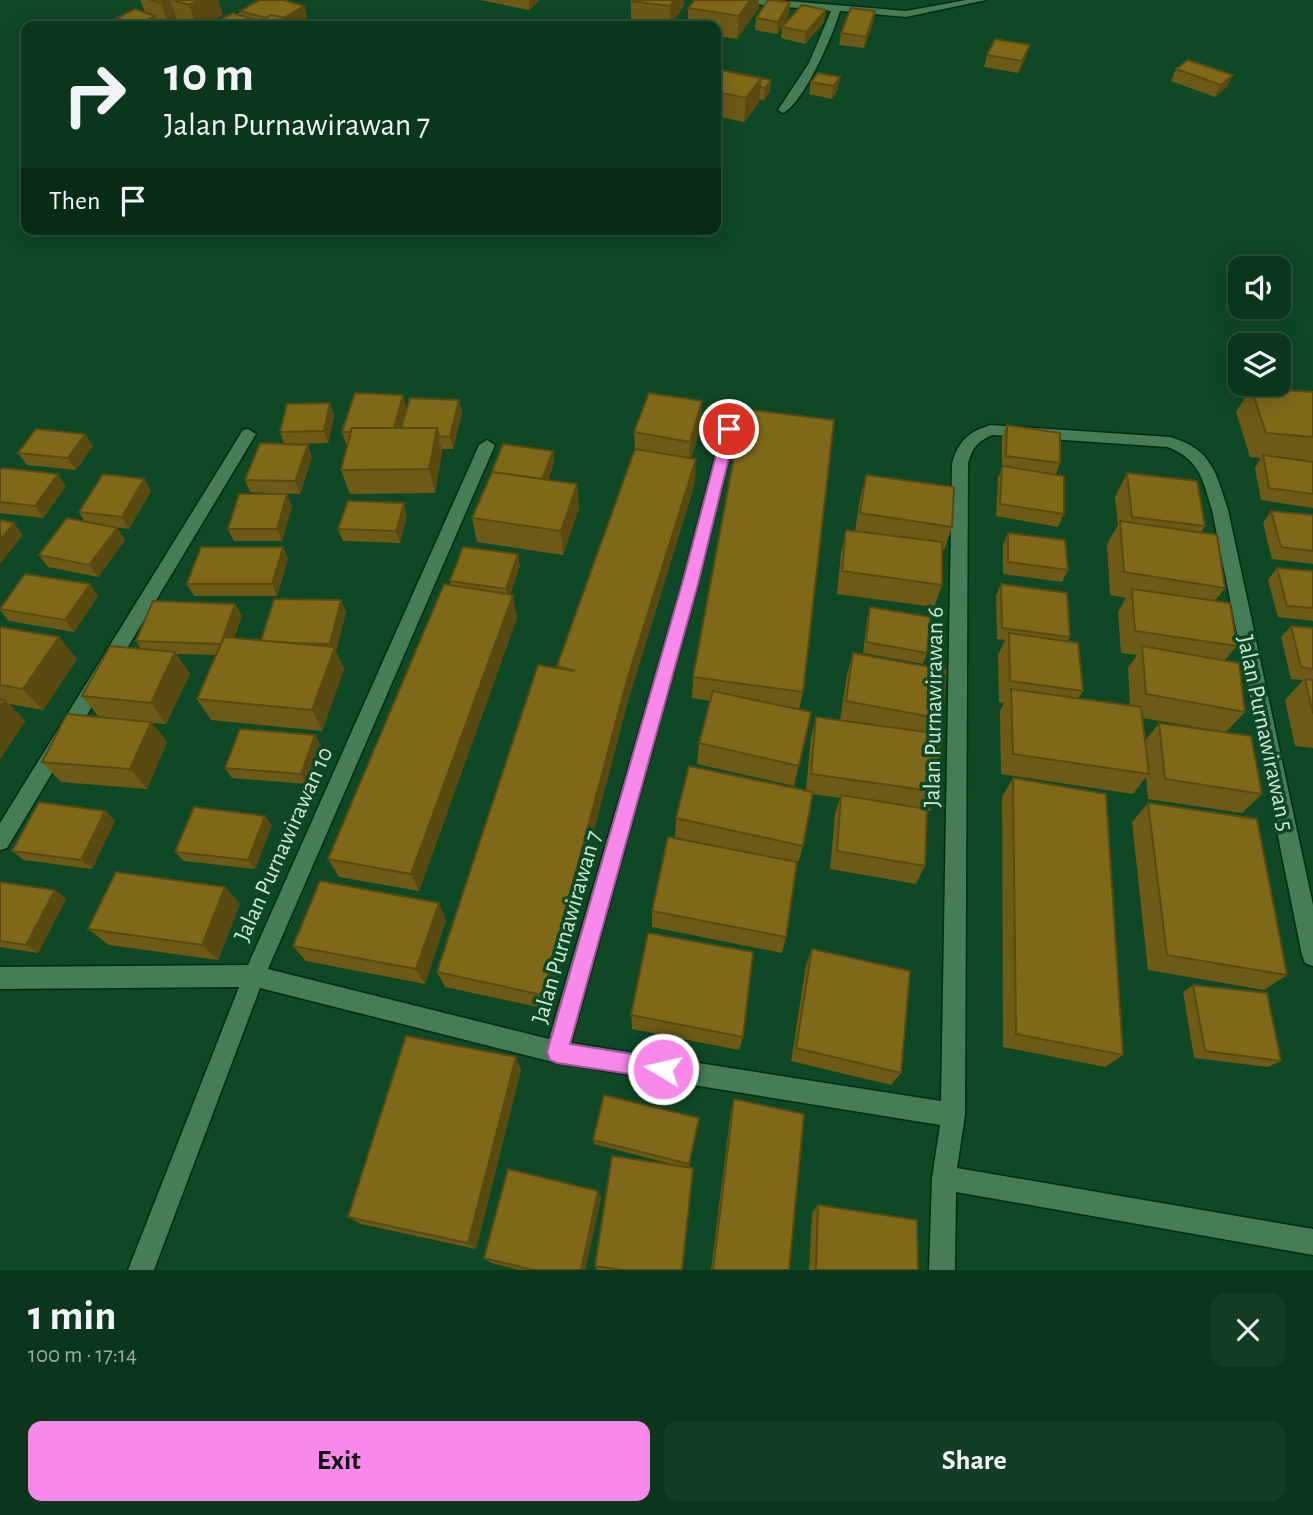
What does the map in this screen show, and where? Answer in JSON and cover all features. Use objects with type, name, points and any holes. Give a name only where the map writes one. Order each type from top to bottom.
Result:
[{"type":"street","points":[[227,21],[274,0]]},
{"type":"street","points":[[742,0],[906,14],[981,0]]},
{"type":"street","points":[[783,110],[799,90],[828,36],[836,10]]},
{"type":"street","name":"Jalan Purnawirawan 7","points":[[729,429],[690,584],[557,1052],[953,1115]]},
{"type":"street","name":"Jalan Purnawirawan 6","points":[[942,1270],[944,1178],[953,1115],[960,464],[964,447],[973,437],[991,430],[1170,442],[1189,449],[1202,458],[1220,510]]},
{"type":"street","points":[[0,841],[248,434]]},
{"type":"street","name":"Jalan Purnawirawan 10","points":[[141,1270],[254,976],[486,446]]},
{"type":"street","name":"Jalan Purnawirawan 5","points":[[1220,510],[1313,955]]},
{"type":"street","points":[[0,978],[254,976],[557,1052]]},
{"type":"street","points":[[944,1178],[1313,1242]]},
{"type":"building","points":[[173,0],[200,0],[189,5]]},
{"type":"building","points":[[260,0],[283,0],[304,6],[284,18],[271,15],[266,18],[240,11]]},
{"type":"building","points":[[631,0],[674,0],[670,6]]},
{"type":"building","points":[[695,0],[750,0],[739,16],[688,8]]},
{"type":"building","points":[[768,0],[790,2],[778,22],[756,18]]},
{"type":"building","points":[[802,5],[826,10],[806,32],[782,27]]},
{"type":"building","points":[[851,8],[875,11],[866,37],[841,33]]},
{"type":"building","points":[[135,9],[155,16],[145,21],[117,18]]},
{"type":"building","points":[[233,13],[258,21],[218,21]]},
{"type":"building","points":[[271,15],[299,21],[262,21]]},
{"type":"building","points":[[995,39],[1030,45],[1022,61],[987,55]]},
{"type":"building","points":[[1188,60],[1233,75],[1221,85],[1176,69]]},
{"type":"building","points":[[721,70],[761,78],[746,98],[721,93]]},
{"type":"building","points":[[818,73],[840,77],[833,86],[811,82]]},
{"type":"building","points":[[761,78],[771,80],[765,88],[760,87]]},
{"type":"building","points":[[1291,391],[1313,392],[1313,437],[1266,433],[1254,396],[1291,396]]},
{"type":"building","points":[[355,393],[403,395],[394,428],[352,428],[351,432],[342,432]]},
{"type":"building","points":[[649,393],[702,401],[690,442],[634,432]]},
{"type":"building","points":[[410,398],[459,400],[450,437],[439,436],[437,428],[401,428]]},
{"type":"building","points":[[330,403],[324,431],[280,432],[287,404]]},
{"type":"building","points":[[743,409],[834,420],[803,692],[693,677]]},
{"type":"building","points":[[1007,425],[1060,433],[1060,463],[1006,456]]},
{"type":"building","points":[[352,428],[437,428],[429,469],[341,470]]},
{"type":"building","points":[[36,429],[85,434],[68,458],[18,453]]},
{"type":"building","points":[[260,443],[308,445],[295,481],[245,480]]},
{"type":"building","points":[[503,444],[553,451],[542,479],[491,474]]},
{"type":"building","points":[[635,449],[696,459],[627,680],[543,995],[437,972],[538,665],[575,671],[557,666]]},
{"type":"building","points":[[1263,455],[1313,462],[1313,494],[1269,488]]},
{"type":"building","points":[[1002,466],[1064,476],[1064,514],[1000,504]]},
{"type":"building","points":[[2,468],[58,474],[35,506],[0,502]]},
{"type":"building","points":[[492,472],[577,484],[561,531],[472,518]]},
{"type":"building","points":[[1127,473],[1197,481],[1205,526],[1132,517]]},
{"type":"building","points":[[103,474],[144,479],[122,517],[79,512]]},
{"type":"building","points":[[866,475],[954,487],[952,527],[860,513]]},
{"type":"building","points":[[239,494],[287,494],[277,529],[228,529]]},
{"type":"building","points":[[348,501],[404,503],[396,531],[338,529]]},
{"type":"building","points":[[1271,511],[1313,515],[1313,551],[1281,547]]},
{"type":"building","points":[[67,518],[117,528],[89,565],[39,555]]},
{"type":"building","points":[[0,520],[14,523],[0,540]]},
{"type":"building","points":[[1120,521],[1217,535],[1225,588],[1124,572]]},
{"type":"building","points":[[846,530],[942,542],[942,585],[842,571]]},
{"type":"building","points":[[1008,533],[1065,540],[1068,570],[1008,562]]},
{"type":"building","points":[[201,547],[283,547],[272,584],[187,584]]},
{"type":"building","points":[[463,547],[518,554],[506,589],[450,581]]},
{"type":"building","points":[[1277,568],[1313,571],[1313,608],[1287,606]]},
{"type":"building","points":[[25,574],[90,584],[65,620],[0,609]]},
{"type":"building","points":[[444,584],[513,595],[411,874],[328,859]]},
{"type":"building","points":[[1001,584],[1067,593],[1070,637],[1002,628]]},
{"type":"building","points":[[1132,589],[1230,603],[1237,646],[1135,631]]},
{"type":"building","points":[[274,599],[341,600],[330,644],[261,641]]},
{"type":"building","points":[[153,601],[235,604],[221,644],[136,641]]},
{"type":"building","points":[[870,607],[930,617],[927,653],[866,642]]},
{"type":"building","points":[[1291,626],[1313,628],[1313,669],[1301,667]]},
{"type":"building","points":[[0,627],[59,637],[23,689],[0,685]]},
{"type":"building","points":[[1009,633],[1078,643],[1083,691],[1010,681]]},
{"type":"building","points":[[224,637],[335,647],[312,710],[197,699]]},
{"type":"building","points":[[110,646],[175,652],[151,703],[82,696]]},
{"type":"building","points":[[1142,646],[1239,663],[1245,712],[1146,694]]},
{"type":"building","points":[[853,653],[946,670],[942,719],[846,701]]},
{"type":"building","points":[[1305,679],[1313,680],[1313,714]]},
{"type":"building","points":[[1011,689],[1141,707],[1149,774],[1013,754]]},
{"type":"building","points":[[713,691],[811,712],[799,766],[699,743]]},
{"type":"building","points":[[67,714],[151,722],[130,769],[42,762]]},
{"type":"building","points":[[816,717],[940,734],[939,792],[811,774]]},
{"type":"building","points":[[1159,723],[1251,736],[1262,794],[1165,779]]},
{"type":"building","points":[[240,729],[315,735],[301,774],[225,768]]},
{"type":"building","points":[[689,766],[813,792],[803,846],[676,818]]},
{"type":"building","points":[[1013,778],[1106,794],[1123,1055],[1016,1034]]},
{"type":"building","points":[[841,795],[927,809],[925,866],[837,851]]},
{"type":"building","points":[[39,802],[105,811],[81,860],[12,851]]},
{"type":"building","points":[[1148,803],[1257,819],[1287,975],[1167,955]]},
{"type":"building","points":[[194,807],[265,816],[248,860],[175,852]]},
{"type":"building","points":[[668,837],[797,862],[786,937],[652,911]]},
{"type":"building","points":[[116,872],[225,887],[202,945],[88,929]]},
{"type":"building","points":[[320,881],[439,903],[416,969],[293,946]]},
{"type":"building","points":[[0,882],[55,890],[26,945],[0,941]]},
{"type":"building","points":[[648,933],[753,952],[743,1037],[631,1015]]},
{"type":"building","points":[[812,949],[910,971],[901,1073],[796,1048]]},
{"type":"building","points":[[1193,985],[1267,993],[1281,1061],[1205,1051]]},
{"type":"building","points":[[406,1036],[516,1057],[468,1243],[348,1217]]},
{"type":"building","points":[[604,1095],[699,1118],[689,1164],[593,1140]]},
{"type":"building","points":[[734,1099],[804,1114],[789,1270],[713,1270]]},
{"type":"building","points":[[612,1156],[693,1168],[682,1270],[622,1270],[595,1266]]},
{"type":"building","points":[[508,1169],[598,1191],[581,1270],[533,1270],[484,1258]]},
{"type":"building","points":[[818,1205],[917,1220],[918,1270],[816,1270]]},
{"type":"route","points":[[663,1069],[557,1052],[690,584],[729,429]]}]
